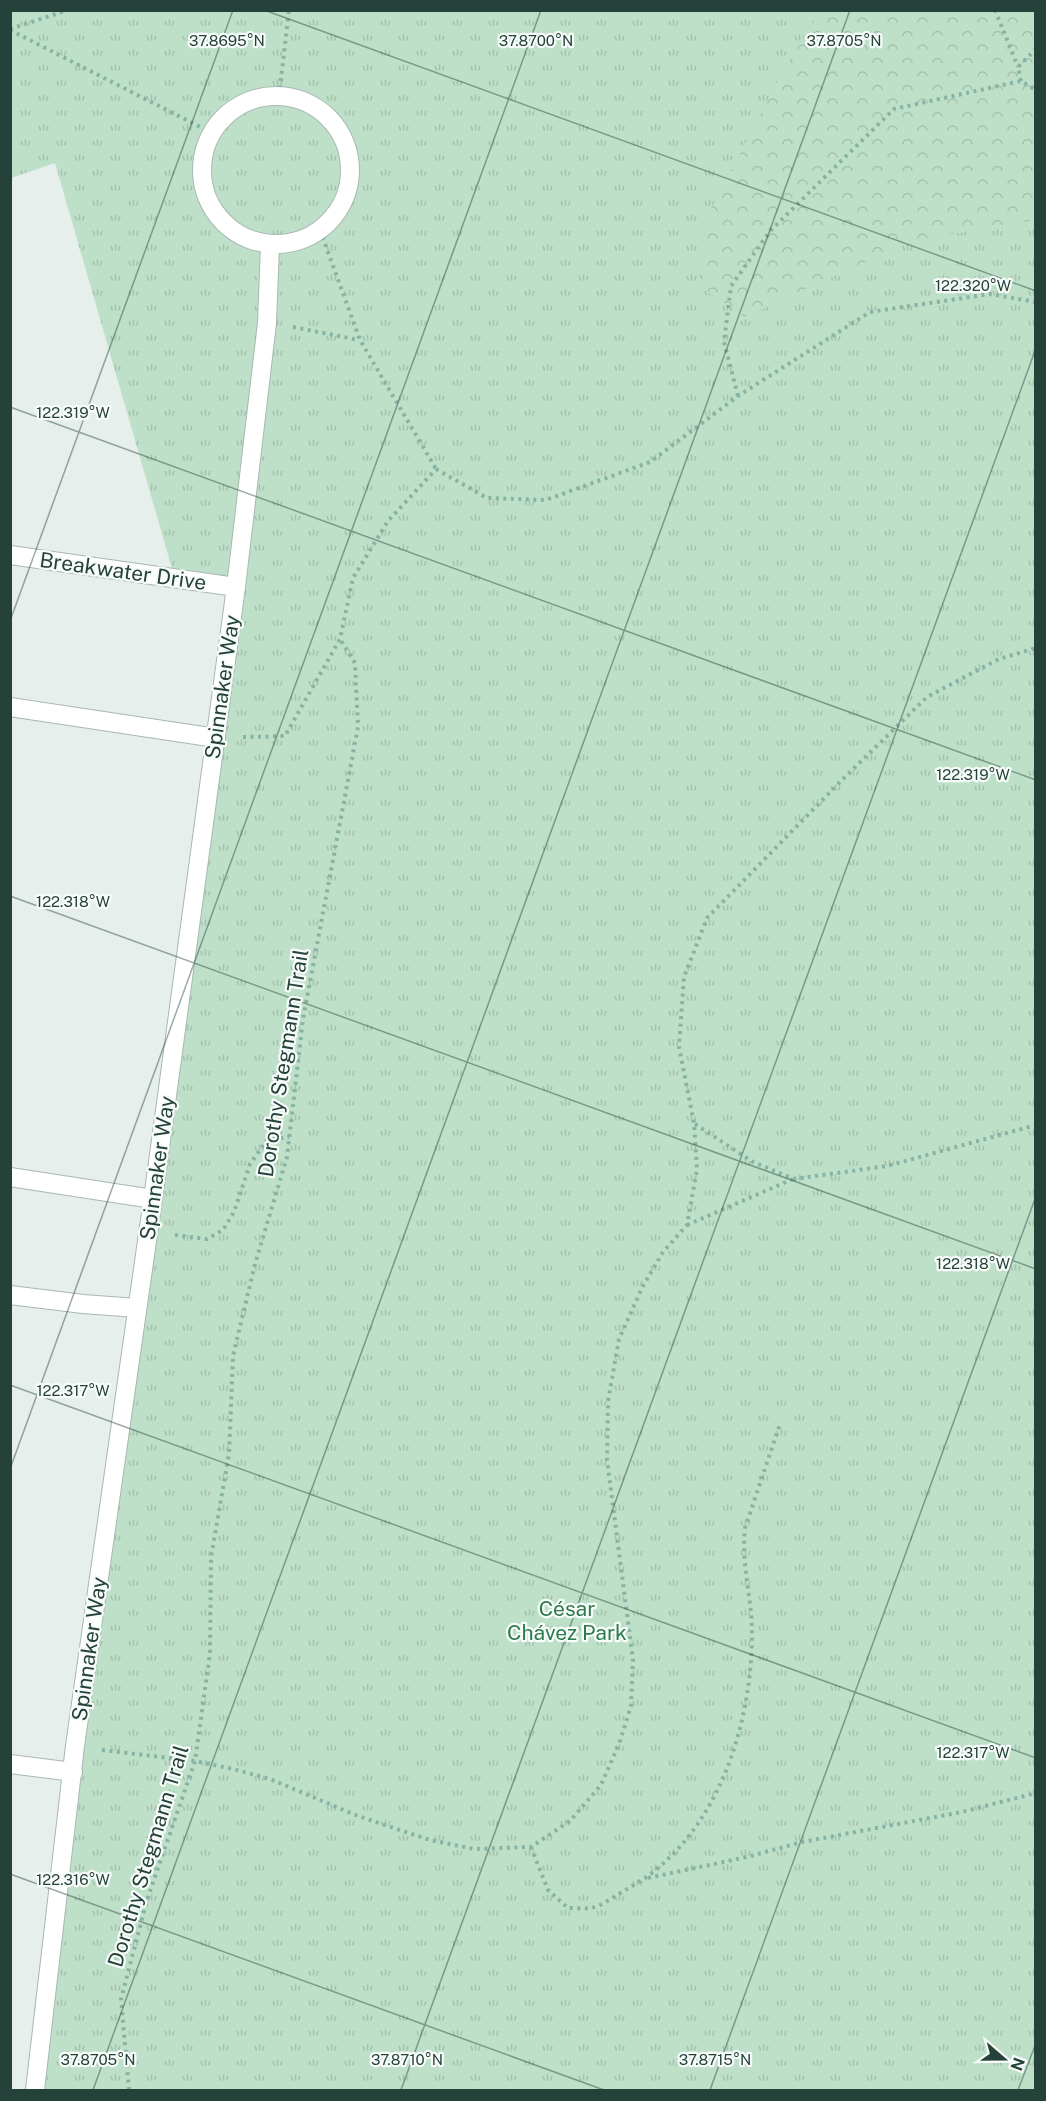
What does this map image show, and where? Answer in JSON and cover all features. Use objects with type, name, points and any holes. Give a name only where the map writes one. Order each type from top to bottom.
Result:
[{"type":"street","points":[[279,96],[301,100],[322,111],[337,128],[347,148],[350,171],[346,194],[336,214],[320,230],[304,239],[287,244],[270,245],[246,239],[225,225],[210,205],[202,181],[203,156],[212,133],[224,117],[240,105],[259,98],[279,96]]},
{"type":"street","name":"Spinnaker Way","points":[[35,2091],[75,1746],[153,1199],[236,587],[267,323],[270,245]]},
{"type":"street","name":"Breakwater Drive","points":[[10,555],[236,587]]},
{"type":"street","points":[[10,707],[216,738]]},
{"type":"street","points":[[10,1177],[153,1199]]},
{"type":"street","points":[[10,1294],[83,1304],[137,1308]]},
{"type":"street","points":[[10,1764],[73,1772]]},
{"type":"path","points":[[10,30],[68,10]]},
{"type":"path","points":[[279,96],[289,10]]},
{"type":"path","points":[[995,10],[1021,81],[1035,90]]},
{"type":"path","points":[[10,30],[212,133]]},
{"type":"path","points":[[1017,67],[1035,49]]},
{"type":"path","points":[[738,396],[724,342],[731,286],[770,231],[894,109],[1021,81]]},
{"type":"path","points":[[320,230],[360,340],[436,469],[487,498],[546,500],[650,462],[738,396],[870,312],[990,294],[1035,302]]},
{"type":"path","points":[[267,323],[360,340]]},
{"type":"path","points":[[216,738],[285,736],[340,639],[353,578],[388,520],[436,469]]},
{"type":"path","name":"Dorothy Stegmann Trail","points":[[129,2091],[121,1999],[147,1900],[195,1761],[210,1653],[211,1557],[229,1454],[234,1356],[255,1264],[287,1157],[303,1018],[358,727],[355,663],[340,639]]},
{"type":"path","points":[[687,1225],[697,1169],[694,1123],[679,1047],[684,977],[707,918],[927,697],[999,659],[1035,648]]},
{"type":"path","points":[[694,1123],[753,1162],[794,1179]]},
{"type":"path","points":[[75,1746],[195,1761],[233,1769],[270,1779],[358,1816],[429,1840],[474,1849],[531,1847],[570,1821],[601,1785],[619,1744],[631,1706],[633,1660],[607,1460],[608,1401],[619,1339],[663,1252],[687,1225],[794,1179],[887,1166],[1035,1125]]},
{"type":"path","points":[[147,1232],[207,1239],[223,1230],[234,1212],[250,1164],[267,1140],[290,1137]]},
{"type":"path","points":[[531,1847],[548,1890],[568,1908],[592,1908],[647,1878],[673,1854],[696,1826],[726,1774],[738,1736],[749,1671],[752,1628],[743,1545],[746,1528],[780,1424]]},
{"type":"path","points":[[647,1878],[747,1857],[802,1842],[962,1812],[1035,1793]]},
{"type":"green space","name":"César Chávez Park","points":[[10,11],[1035,11],[1035,2090],[35,2090],[236,588],[175,579],[55,163],[11,178]]},
{"type":"green space","points":[[821,11],[1035,11],[1035,220],[911,241],[745,317],[698,285],[707,216],[792,55]]}]
